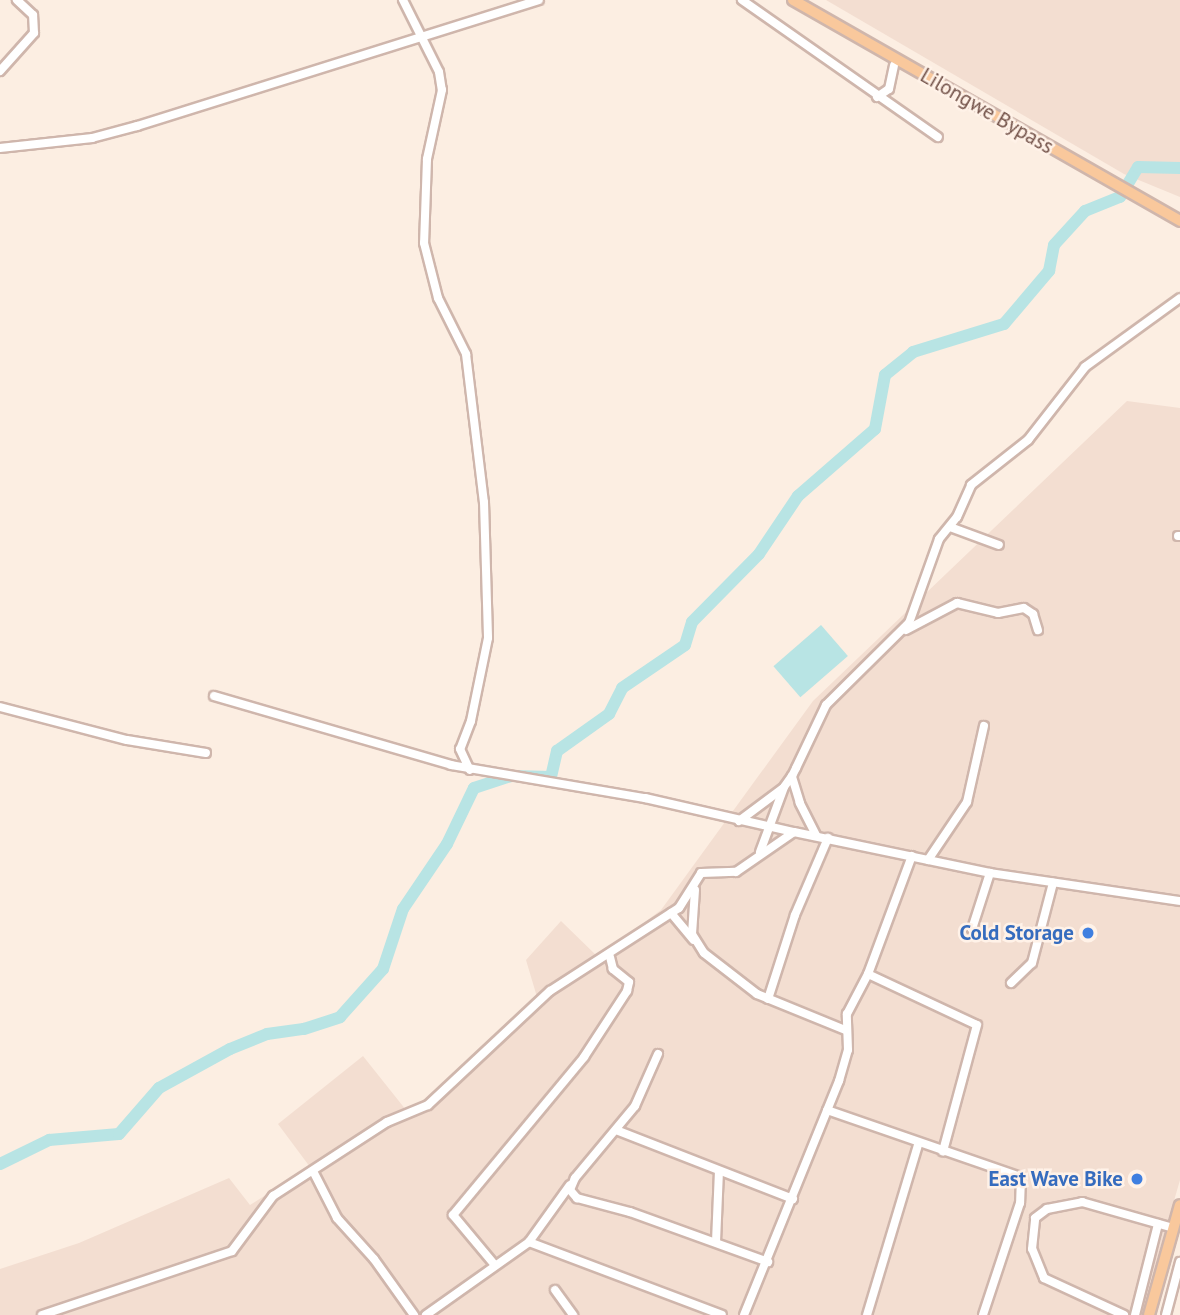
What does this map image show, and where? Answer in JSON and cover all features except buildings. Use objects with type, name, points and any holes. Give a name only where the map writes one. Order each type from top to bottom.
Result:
[{"type":"main road","name":"Lilongwe Bypass","points":[[793,0],[1180,222]]},
{"type":"main road","points":[[1149,1315],[1180,1205]]},
{"type":"street","points":[[0,71],[34,33],[33,15],[17,0]]},
{"type":"street","points":[[403,0],[439,72],[442,90],[427,159],[424,243],[444,313],[466,354],[484,502],[488,638],[471,721],[460,749],[470,769]]},
{"type":"street","points":[[0,148],[92,138],[539,0]]},
{"type":"street","points":[[742,0],[859,78],[876,96],[938,137]]},
{"type":"street","points":[[876,96],[885,96],[894,66]]},
{"type":"street","points":[[903,632],[939,539],[950,527],[971,485],[1028,440],[1085,367],[1180,298]]},
{"type":"street","points":[[950,527],[999,545]]},
{"type":"street","points":[[760,852],[784,787],[792,776],[826,705],[903,632],[957,603],[998,613],[1024,608],[1033,614],[1038,630]]},
{"type":"street","points":[[214,695],[470,769],[645,798],[739,821],[990,873],[1180,901]]},
{"type":"street","points":[[0,707],[152,745],[206,753]]},
{"type":"street","points":[[928,860],[967,803],[984,726]]},
{"type":"street","points":[[792,776],[816,835]]},
{"type":"street","points":[[739,821],[784,787]]},
{"type":"street","points":[[42,1315],[232,1251],[269,1200],[387,1122],[428,1105],[550,992],[610,957],[671,913],[706,870],[736,872],[760,852],[794,832]]},
{"type":"street","points":[[768,999],[795,915],[828,838]]},
{"type":"street","points":[[744,1315],[768,1262],[827,1110],[846,1057],[847,1014],[869,974],[912,856]]},
{"type":"street","points":[[972,929],[990,873]]},
{"type":"street","points":[[1011,983],[1032,963],[1053,883]]},
{"type":"street","points":[[696,884],[692,926],[696,942]]},
{"type":"street","points":[[671,913],[735,980],[768,999],[845,1030]]},
{"type":"street","points":[[494,1264],[453,1215],[584,1057],[627,991],[629,982],[613,969],[610,957]]},
{"type":"street","points":[[869,974],[977,1025],[943,1152]]},
{"type":"street","points":[[426,1315],[528,1242],[570,1185],[635,1106],[658,1054]]},
{"type":"street","points":[[827,1110],[918,1144],[1013,1171],[1023,1182],[983,1315]]},
{"type":"street","points":[[616,1130],[793,1199]]},
{"type":"street","points":[[867,1315],[918,1144]]},
{"type":"street","points":[[313,1171],[337,1218],[414,1315]]},
{"type":"street","points":[[716,1242],[719,1171]]},
{"type":"street","points":[[570,1185],[577,1198],[716,1242],[768,1262]]},
{"type":"street","points":[[1124,1315],[1044,1278],[1032,1249],[1035,1218],[1047,1209],[1082,1202],[1173,1228]]},
{"type":"street","points":[[1135,1315],[1158,1224]]},
{"type":"street","points":[[528,1242],[722,1315]]},
{"type":"street","points":[[1166,1315],[1180,1262]]},
{"type":"street","points":[[555,1290],[573,1315]]},
{"type":"shaded area","points":[[826,0],[1180,0],[1180,197],[1124,174]]},
{"type":"shaded area","points":[[1127,401],[1180,408],[1180,1180],[1141,1315],[0,1315],[0,1269],[79,1243],[229,1178],[250,1205],[310,1167],[278,1124],[363,1056],[406,1110],[430,1097],[537,997],[526,960],[561,921],[598,957],[661,910],[813,701]]},
{"type":"water","points":[[821,625],[848,656],[800,697],[773,666]]},
{"type":"waterway","points":[[0,1164],[49,1140],[119,1134],[159,1088],[230,1049],[267,1034],[304,1029],[340,1017],[383,969],[403,909],[447,844],[474,788],[511,776],[551,777],[557,751],[609,714],[622,688],[685,645],[692,622],[759,554],[798,496],[875,429],[885,375],[913,352],[1004,324],[1049,271],[1054,245],[1085,211],[1120,197],[1138,167],[1180,168]]},
{"type":"place","name":"Cold Storage","points":[[1088,933]]},
{"type":"place","name":"East Wave Bike","points":[[1137,1179]]}]
